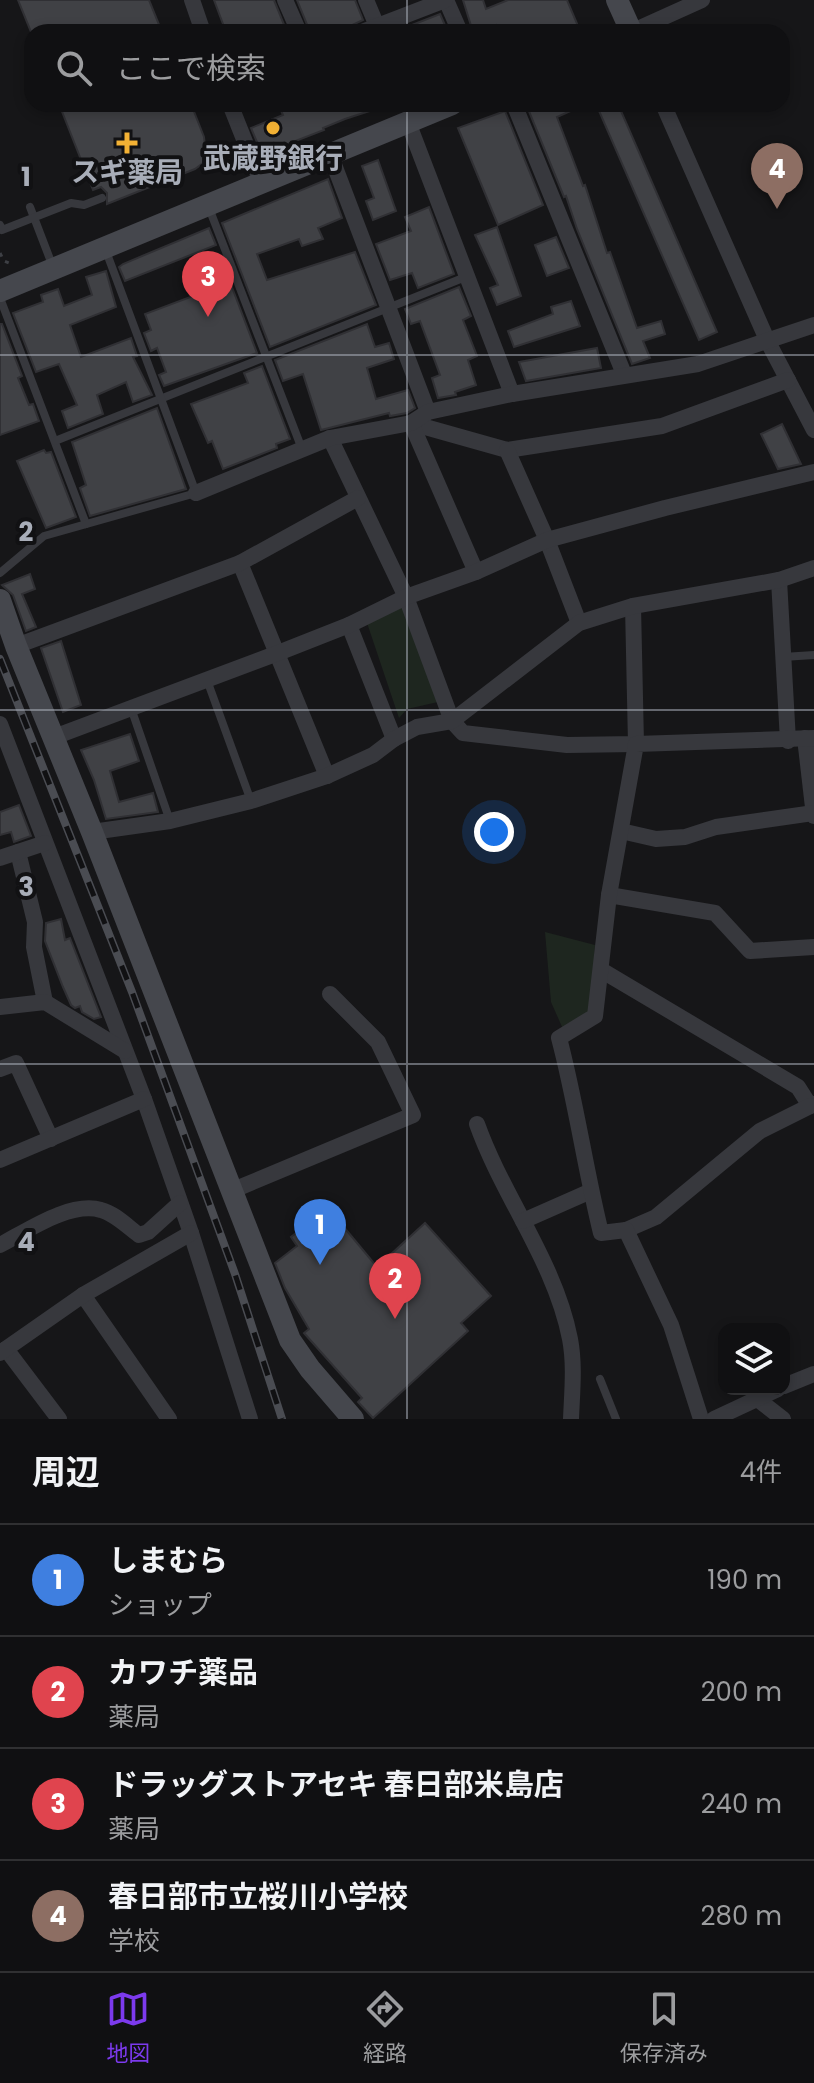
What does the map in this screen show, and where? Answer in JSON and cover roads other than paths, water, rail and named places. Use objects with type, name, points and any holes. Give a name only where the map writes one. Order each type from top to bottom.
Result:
[{"type":"street","points":[[192,0],[200,24]]},
{"type":"street","points":[[285,0],[296,24]]},
{"type":"street","points":[[366,0],[369,24]]},
{"type":"street","points":[[383,24],[446,0],[456,24]]},
{"type":"street","points":[[617,0],[627,24]]},
{"type":"street","points":[[648,24],[702,0]]},
{"type":"street","points":[[233,112],[261,182]]},
{"type":"street","points":[[0,291],[432,112]]},
{"type":"street","points":[[517,112],[624,374]]},
{"type":"street","points":[[667,112],[768,342],[814,430]]},
{"type":"street","points":[[408,122],[512,394]]},
{"type":"street","points":[[330,154],[428,412]]},
{"type":"street","points":[[196,493],[330,438],[411,423],[428,412],[512,394],[698,364],[814,325]]},
{"type":"street","points":[[411,423],[507,450],[662,426],[788,380]]},
{"type":"street","points":[[411,423],[476,572]]},
{"type":"street","points":[[330,438],[406,597],[452,721],[463,733],[567,745],[810,738],[814,814],[716,827],[685,837],[656,839],[621,831]]},
{"type":"street","points":[[507,450],[579,623]]},
{"type":"street","points":[[54,737],[349,625],[406,597],[476,572],[547,540],[814,472]]},
{"type":"street","points":[[16,646],[240,563],[358,498]]},
{"type":"street","points":[[240,563],[327,776]]},
{"type":"street","points":[[92,832],[170,821],[251,801],[327,776],[373,755],[417,727],[452,721],[579,623],[633,606],[779,580],[814,568]]},
{"type":"street","points":[[779,580],[788,741]]},
{"type":"street","points":[[0,600],[290,1340],[310,1369],[353,1419]]},
{"type":"street","points":[[601,970],[798,1087],[812,1105],[760,1131],[656,1217],[626,1230],[601,1233],[576,1103],[559,1038],[595,1016],[609,895],[636,744],[633,606]]},
{"type":"street","points":[[349,625],[394,739]]},
{"type":"street","points":[[0,724],[144,1099],[191,1233],[250,1419]]},
{"type":"street","points":[[0,858],[45,843]]},
{"type":"street","points":[[18,852],[35,922],[34,947],[45,1002]]},
{"type":"street","points":[[609,895],[715,913],[750,951],[814,947]]},
{"type":"street","points":[[231,1191],[413,1115],[378,1042],[330,994]]},
{"type":"street","points":[[0,1007],[45,1002],[125,1051]]},
{"type":"street","points":[[0,1069],[16,1063],[51,1139]]},
{"type":"street","points":[[0,1160],[144,1099]]},
{"type":"street","points":[[477,1124],[490,1159],[558,1298],[570,1340],[571,1419]]},
{"type":"street","points":[[523,1221],[591,1191]]},
{"type":"street","points":[[0,1245],[55,1215],[90,1207],[105,1210],[139,1235],[148,1232],[180,1203]]},
{"type":"street","points":[[626,1230],[671,1325],[701,1419]]},
{"type":"street","points":[[59,1419],[3,1351],[83,1295],[191,1233]]},
{"type":"street","points":[[83,1295],[169,1419]]},
{"type":"street","points":[[790,1384],[814,1374]]},
{"type":"street","points":[[714,1419],[763,1395]]},
{"type":"street","points":[[756,1398],[783,1419]]},
{"type":"lane","points":[[67,192],[71,203]]},
{"type":"lane","points":[[0,225],[2,230],[71,203],[84,205],[102,198]]},
{"type":"lane","points":[[207,204],[302,449]]},
{"type":"lane","points":[[30,207],[53,268]]},
{"type":"lane","points":[[0,573],[44,536],[196,493],[104,246]]},
{"type":"lane","points":[[55,441],[468,276]]},
{"type":"lane","points":[[0,298],[86,524]]},
{"type":"lane","points":[[783,657],[814,655]]},
{"type":"lane","points":[[207,680],[251,801]]},
{"type":"lane","points":[[131,708],[170,821]]},
{"type":"lane","points":[[600,1379],[616,1419]]},
{"type":"railway","points":[[0,659],[132,992],[235,1274],[282,1419]]},
{"type":"place","name":"武蔵野銀行","points":[[273,128]]},
{"type":"place","name":"スギ薬局","points":[[127,143]]},
{"type":"place","name":"春日部市立桜川小学校","points":[[777,209]]},
{"type":"place","name":"ドラッグストアセキ 春日部米島店","points":[[208,317]]},
{"type":"place","name":"しまむら","points":[[320,1265]]},
{"type":"place","name":"カワチ薬品","points":[[395,1319]]}]
